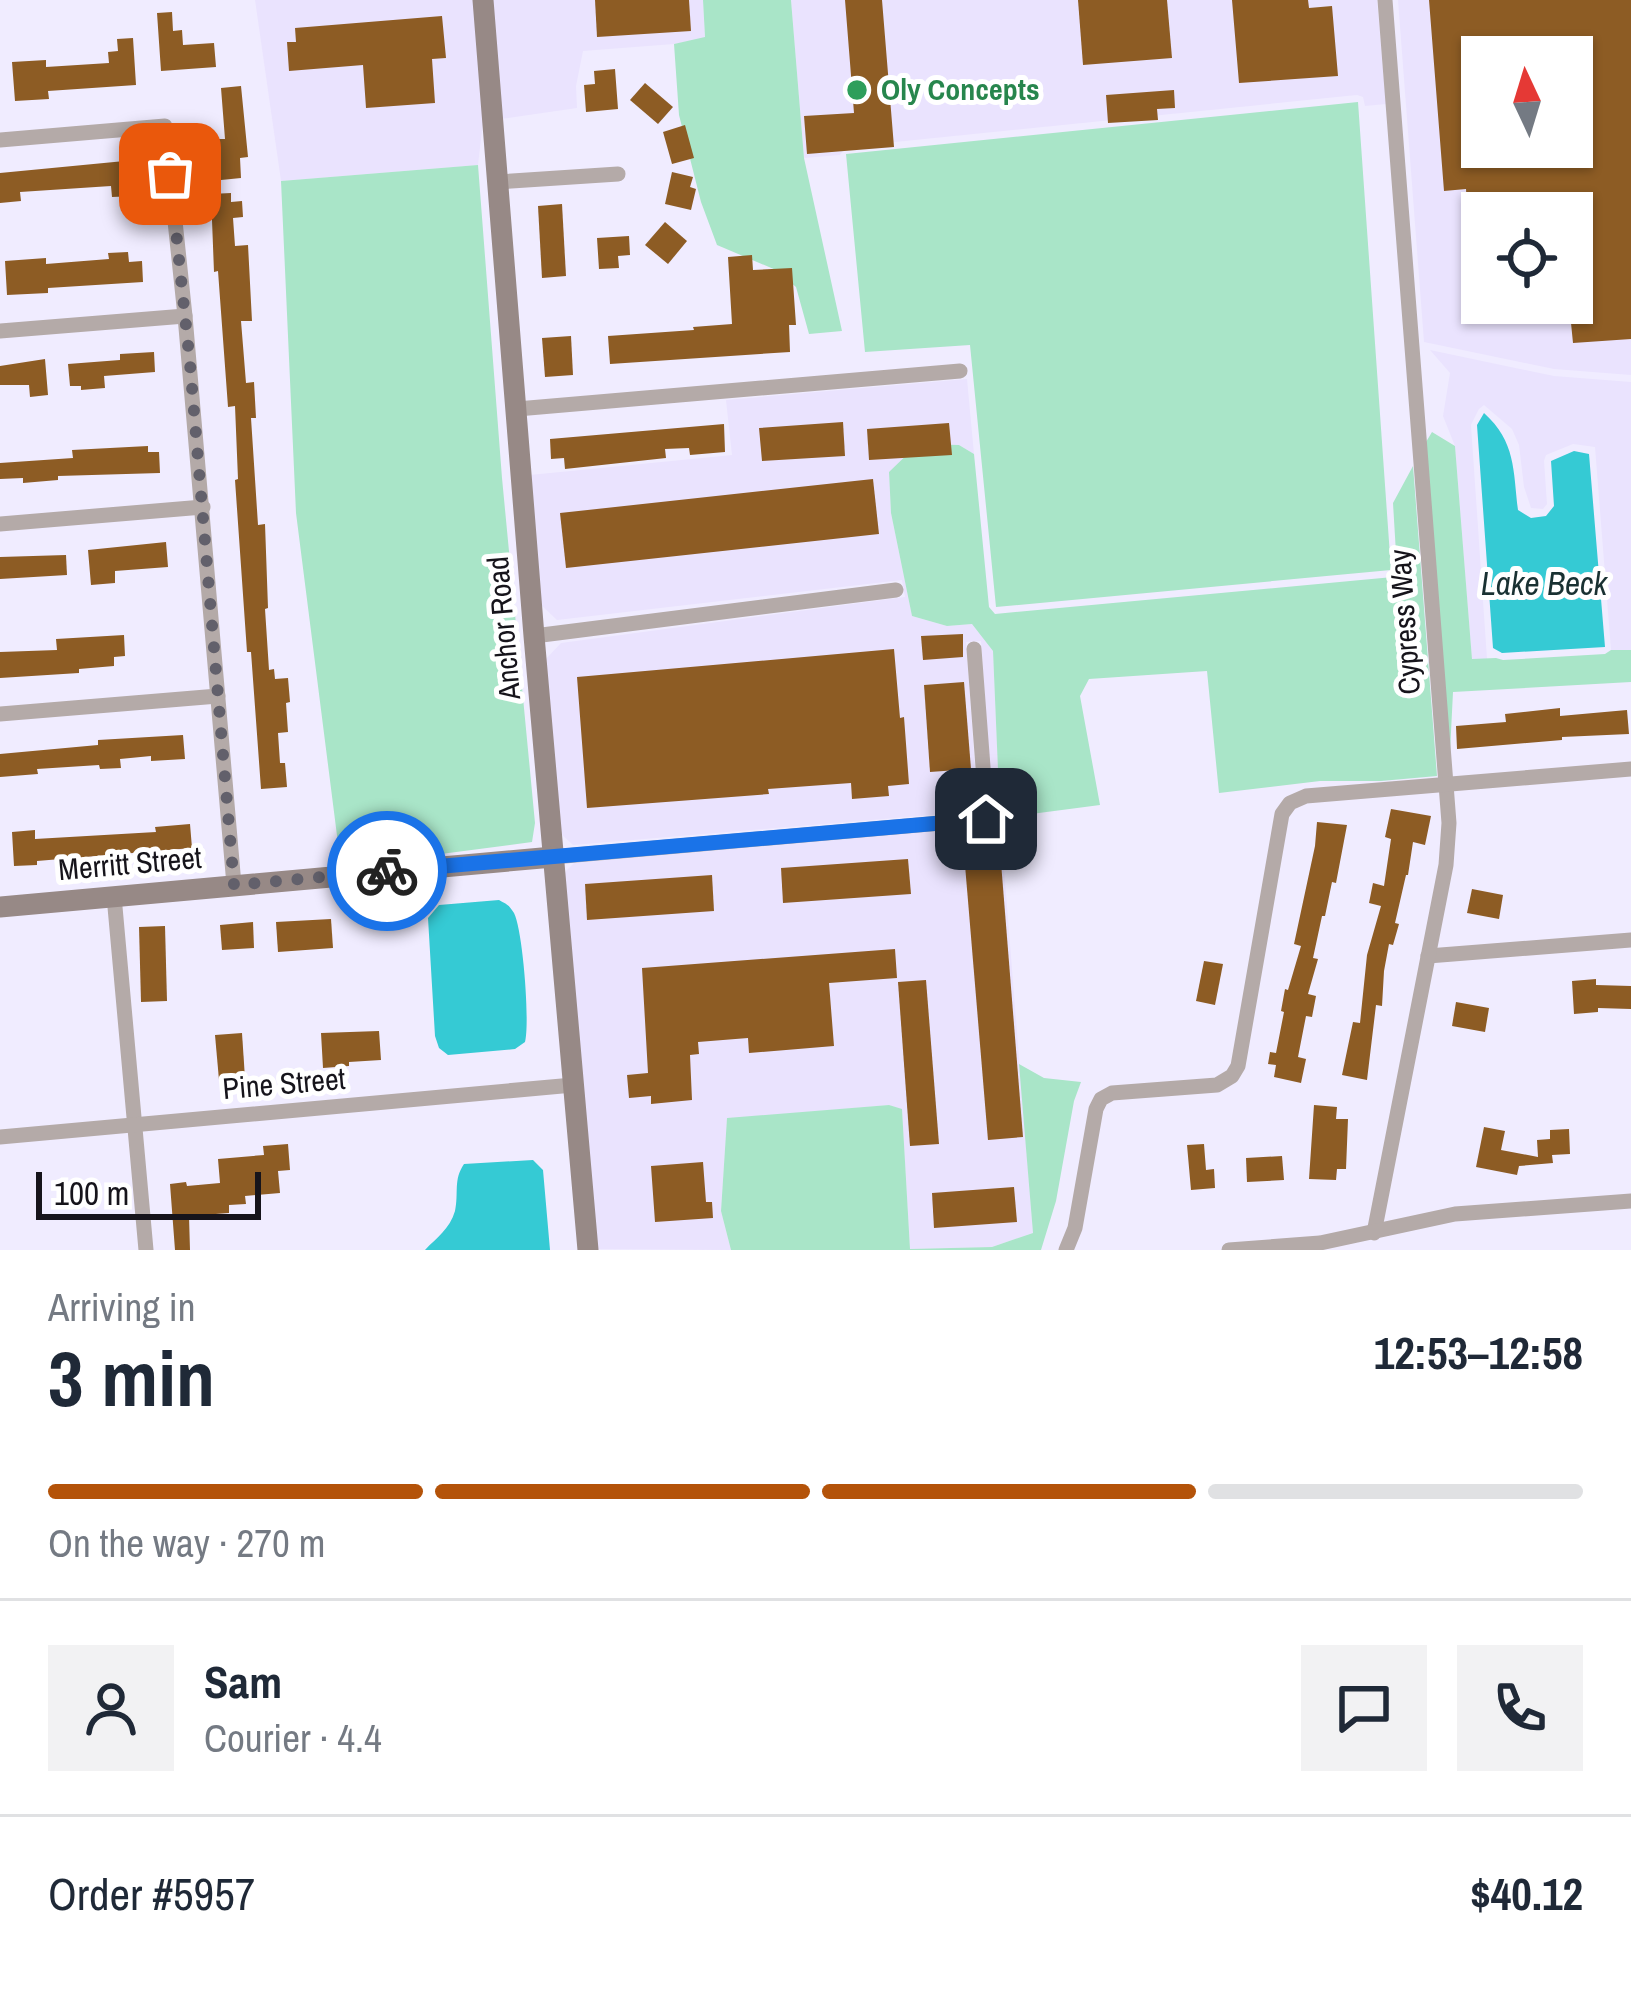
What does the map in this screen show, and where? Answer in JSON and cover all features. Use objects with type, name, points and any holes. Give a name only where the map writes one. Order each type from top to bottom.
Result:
[{"type":"street","name":"Anchor Road","points":[[483,0],[588,1250]]},
{"type":"street","name":"Cypress Way","points":[[1373,1233],[1446,865],[1449,823],[1385,0]]},
{"type":"street","points":[[0,140],[165,126],[234,885]]},
{"type":"street","points":[[499,182],[618,174]]},
{"type":"street","points":[[0,331],[185,316]]},
{"type":"street","points":[[517,410],[960,371]]},
{"type":"street","points":[[0,524],[202,507]]},
{"type":"street","points":[[534,636],[896,590]]},
{"type":"street","points":[[553,856],[986,819],[974,650]]},
{"type":"street","points":[[0,714],[218,696]]},
{"type":"street","points":[[1066,1250],[1075,1228],[1101,1099],[1112,1093],[1217,1084],[1232,1076],[1238,1066],[1282,814],[1290,803],[1306,796],[1631,770]]},
{"type":"street","name":"Merritt Street","points":[[0,907],[553,856]]},
{"type":"street","points":[[114,896],[146,1250]]},
{"type":"street","points":[[1428,956],[1631,940]]},
{"type":"street","name":"Pine Street","points":[[0,1137],[573,1085]]},
{"type":"street","points":[[1229,1250],[1320,1244],[1455,1214],[1631,1201]]},
{"type":"shaded area","points":[[255,0],[475,0],[483,122],[478,165],[281,181]]},
{"type":"shaded area","points":[[491,0],[703,0],[705,38],[583,51],[577,108],[501,119]]},
{"type":"shaded area","points":[[791,0],[1377,0],[1386,104],[1365,106],[1363,97],[1357,95],[846,147],[840,155],[804,158]]},
{"type":"shaded area","points":[[1398,0],[1631,0],[1631,375],[1554,369],[1424,342]]},
{"type":"shaded area","points":[[1430,350],[1554,376],[1631,382],[1631,650],[1611,650],[1595,447],[1573,444],[1546,455],[1547,504],[1543,509],[1531,508],[1512,429],[1484,405],[1471,425],[1487,659],[1472,660],[1455,446],[1443,416],[1450,373]]},
{"type":"shaded area","points":[[967,379],[974,454],[959,445],[889,472],[891,513],[912,616],[947,626],[972,624],[993,651],[1000,818],[1033,1233],[992,1247],[910,1249],[902,1110],[889,1105],[727,1119],[721,1211],[731,1250],[596,1249],[561,883],[566,871],[574,863],[994,826],[981,641],[966,642],[978,811],[573,845],[558,831],[544,661],[561,643],[905,597],[902,580],[557,620],[537,601],[530,475],[732,455],[726,400]]},
{"type":"green space","points":[[703,0],[791,0],[804,158],[842,331],[809,334],[796,287],[776,270],[717,245],[679,115],[674,44],[705,37]]},
{"type":"green space","points":[[1358,102],[1391,570],[996,607],[970,345],[865,352],[846,154]]},
{"type":"green space","points":[[478,165],[535,823],[532,842],[341,867],[296,513],[281,181]]},
{"type":"green space","points":[[1432,432],[1455,446],[1472,659],[1631,650],[1631,682],[1453,692],[1450,752],[1426,442]]},
{"type":"green space","points":[[918,444],[959,445],[974,454],[989,607],[995,614],[1393,577],[1397,570],[1393,503],[1413,466],[1437,776],[1320,781],[1219,793],[1207,671],[1089,679],[1080,696],[1100,805],[1000,818],[993,651],[972,624],[947,626],[912,616],[891,513],[889,472]]},
{"type":"green space","points":[[1019,1064],[1044,1078],[1081,1082],[1041,1250],[731,1250],[721,1211],[727,1118],[889,1105],[902,1109],[910,1249],[992,1247],[1033,1233]]},
{"type":"water","name":"Lake Beck","points":[[1484,413],[1508,446],[1518,510],[1531,518],[1546,516],[1554,506],[1551,461],[1574,451],[1589,454],[1605,647],[1502,653],[1493,648],[1477,425]]},
{"type":"water","points":[[499,900],[514,913],[520,938],[525,1042],[515,1049],[448,1055],[435,1036],[428,918],[439,905]]},
{"type":"water","points":[[533,1160],[543,1170],[550,1250],[425,1250],[453,1217],[464,1164]]},
{"type":"building","points":[[595,0],[689,0],[691,31],[597,37]]},
{"type":"building","points":[[845,0],[882,0],[894,147],[807,154],[804,116],[854,113]]},
{"type":"building","points":[[1078,0],[1167,0],[1172,58],[1083,65]]},
{"type":"building","points":[[1232,0],[1308,0],[1309,8],[1332,6],[1338,76],[1239,83]]},
{"type":"building","points":[[1429,0],[1631,0],[1631,339],[1573,343],[1571,324],[1593,324],[1593,192],[1444,191]]},
{"type":"building","points":[[172,12],[173,31],[182,30],[183,45],[214,43],[216,67],[161,71],[157,13]]},
{"type":"building","points":[[442,16],[446,58],[432,59],[435,103],[366,108],[363,65],[289,71],[287,42],[296,42],[295,28]]},
{"type":"building","points":[[133,38],[136,85],[48,91],[49,99],[15,101],[12,62],[46,60],[46,67],[109,63],[108,52],[118,51],[117,39]]},
{"type":"building","points":[[615,69],[618,109],[586,112],[584,85],[595,84],[594,71]]},
{"type":"building","points":[[645,83],[673,107],[658,124],[630,100]]},
{"type":"building","points":[[241,86],[248,157],[240,158],[241,178],[221,180],[219,139],[225,139],[221,88]]},
{"type":"building","points":[[1174,90],[1175,108],[1157,109],[1158,120],[1108,123],[1106,95]]},
{"type":"building","points":[[685,125],[694,158],[672,164],[663,132]]},
{"type":"building","points":[[135,160],[137,196],[112,197],[111,186],[20,192],[21,201],[0,203],[0,173]]},
{"type":"building","points":[[672,172],[693,177],[690,187],[696,189],[691,210],[665,204]]},
{"type":"building","points":[[231,193],[231,202],[242,201],[243,217],[233,218],[235,246],[248,245],[252,321],[241,321],[246,383],[254,382],[256,418],[251,418],[258,525],[265,524],[269,670],[274,669],[275,679],[288,678],[290,702],[286,703],[288,732],[278,733],[287,787],[261,789],[235,480],[235,406],[228,407],[218,271],[214,272],[211,194]]},
{"type":"building","points":[[562,204],[566,276],[542,278],[538,206]]},
{"type":"building","points":[[665,222],[687,241],[668,264],[645,245]]},
{"type":"building","points":[[629,236],[630,255],[618,256],[619,268],[599,269],[597,238]]},
{"type":"building","points":[[128,252],[129,262],[142,261],[143,282],[7,295],[5,261],[46,258],[46,264],[109,259],[108,253]]},
{"type":"building","points":[[752,255],[753,270],[792,268],[796,325],[789,325],[790,352],[610,364],[608,336],[732,324],[728,257]]},
{"type":"building","points":[[571,336],[573,375],[545,377],[542,338]]},
{"type":"building","points":[[154,352],[155,372],[104,376],[105,388],[70,386],[68,364]]},
{"type":"building","points":[[45,359],[48,395],[30,397],[29,385],[0,385],[0,366]]},
{"type":"building","points":[[843,422],[845,456],[762,461],[759,428]]},
{"type":"building","points":[[949,423],[952,455],[869,460],[867,429]]},
{"type":"building","points":[[724,424],[725,452],[690,455],[689,448],[665,449],[666,458],[565,469],[564,458],[551,459],[550,439]]},
{"type":"building","points":[[148,446],[148,452],[159,452],[160,473],[58,476],[58,480],[23,483],[23,478],[0,479],[0,463],[73,458],[72,450]]},
{"type":"building","points":[[873,479],[879,534],[566,568],[560,513]]},
{"type":"building","points":[[166,542],[168,567],[115,571],[115,583],[91,585],[88,550]]},
{"type":"building","points":[[66,555],[67,575],[0,579],[0,557]]},
{"type":"building","points":[[963,634],[963,657],[923,660],[921,636]]},
{"type":"building","points":[[124,635],[125,656],[114,657],[114,666],[0,678],[0,652],[57,650],[56,639]]},
{"type":"building","points":[[894,649],[909,784],[888,786],[889,796],[852,799],[851,783],[587,808],[577,677]]},
{"type":"building","points":[[964,682],[971,769],[930,772],[924,685]]},
{"type":"building","points":[[1560,708],[1560,716],[1627,710],[1629,734],[1457,749],[1456,726],[1506,722],[1505,714]]},
{"type":"building","points":[[183,735],[185,759],[120,759],[121,768],[37,769],[38,774],[0,777],[0,754],[98,745],[98,740]]},
{"type":"building","points":[[1391,809],[1431,816],[1425,845],[1413,842],[1395,923],[1399,924],[1393,945],[1389,944],[1382,1006],[1376,1005],[1367,1080],[1342,1075],[1353,1022],[1360,1023],[1367,955],[1381,906],[1369,903],[1373,883],[1384,886]]},
{"type":"building","points":[[1317,822],[1347,825],[1336,883],[1332,882],[1313,958],[1318,959],[1308,994],[1316,996],[1312,1017],[1306,1016],[1298,1057],[1306,1059],[1301,1083],[1274,1077],[1276,1065],[1268,1064],[1270,1052],[1276,1053],[1285,989],[1301,946],[1294,944]]},
{"type":"building","points":[[190,824],[192,848],[14,866],[12,832],[35,830],[35,839],[156,832],[155,827]]},
{"type":"building","points":[[1000,850],[1023,1137],[988,1140],[964,853]]},
{"type":"building","points":[[908,859],[911,894],[783,903],[781,868]]},
{"type":"building","points":[[712,875],[714,911],[587,920],[585,884]]},
{"type":"building","points":[[1472,889],[1503,895],[1499,919],[1467,913]]},
{"type":"building","points":[[331,919],[333,948],[278,952],[276,922]]},
{"type":"building","points":[[253,922],[254,948],[222,950],[220,925]]},
{"type":"building","points":[[165,926],[167,1001],[141,1002],[139,927]]},
{"type":"building","points":[[895,949],[897,978],[829,983],[834,1046],[749,1053],[748,1038],[698,1042],[699,1054],[690,1055],[692,1100],[651,1104],[651,1096],[629,1098],[627,1075],[648,1073],[642,968]]},
{"type":"building","points":[[1204,961],[1223,964],[1215,1005],[1196,1001]]},
{"type":"building","points":[[1596,979],[1596,985],[1631,986],[1631,1009],[1598,1008],[1598,1012],[1574,1014],[1572,981]]},
{"type":"building","points":[[926,980],[939,1144],[910,1146],[898,982]]},
{"type":"building","points":[[1456,1002],[1489,1008],[1485,1032],[1452,1026]]},
{"type":"building","points":[[379,1031],[381,1060],[323,1068],[321,1033]]},
{"type":"building","points":[[242,1033],[245,1078],[219,1080],[215,1035]]},
{"type":"building","points":[[1314,1105],[1337,1107],[1336,1119],[1348,1119],[1346,1169],[1337,1169],[1336,1180],[1309,1179]]},
{"type":"building","points":[[1484,1127],[1505,1131],[1501,1150],[1538,1157],[1537,1140],[1550,1139],[1550,1130],[1569,1129],[1570,1154],[1552,1155],[1553,1163],[1519,1166],[1517,1175],[1476,1167]]},
{"type":"building","points":[[288,1144],[290,1170],[278,1171],[280,1193],[245,1196],[246,1204],[229,1205],[229,1213],[189,1216],[190,1250],[175,1250],[170,1184],[220,1183],[218,1159],[264,1155],[263,1146]]},
{"type":"building","points":[[1204,1144],[1206,1170],[1214,1169],[1215,1188],[1191,1190],[1187,1145]]},
{"type":"building","points":[[1282,1156],[1284,1180],[1247,1182],[1246,1158]]},
{"type":"building","points":[[703,1162],[706,1202],[712,1202],[713,1218],[655,1222],[651,1166]]},
{"type":"building","points":[[1014,1187],[1017,1222],[934,1228],[932,1193]]},
{"type":"way so far","points":[[170,174],[234,885],[387,871]]},
{"type":"place","name":"Oly Concepts","points":[[857,90]]},
{"type":"route","points":[[387,871],[986,819]]}]
